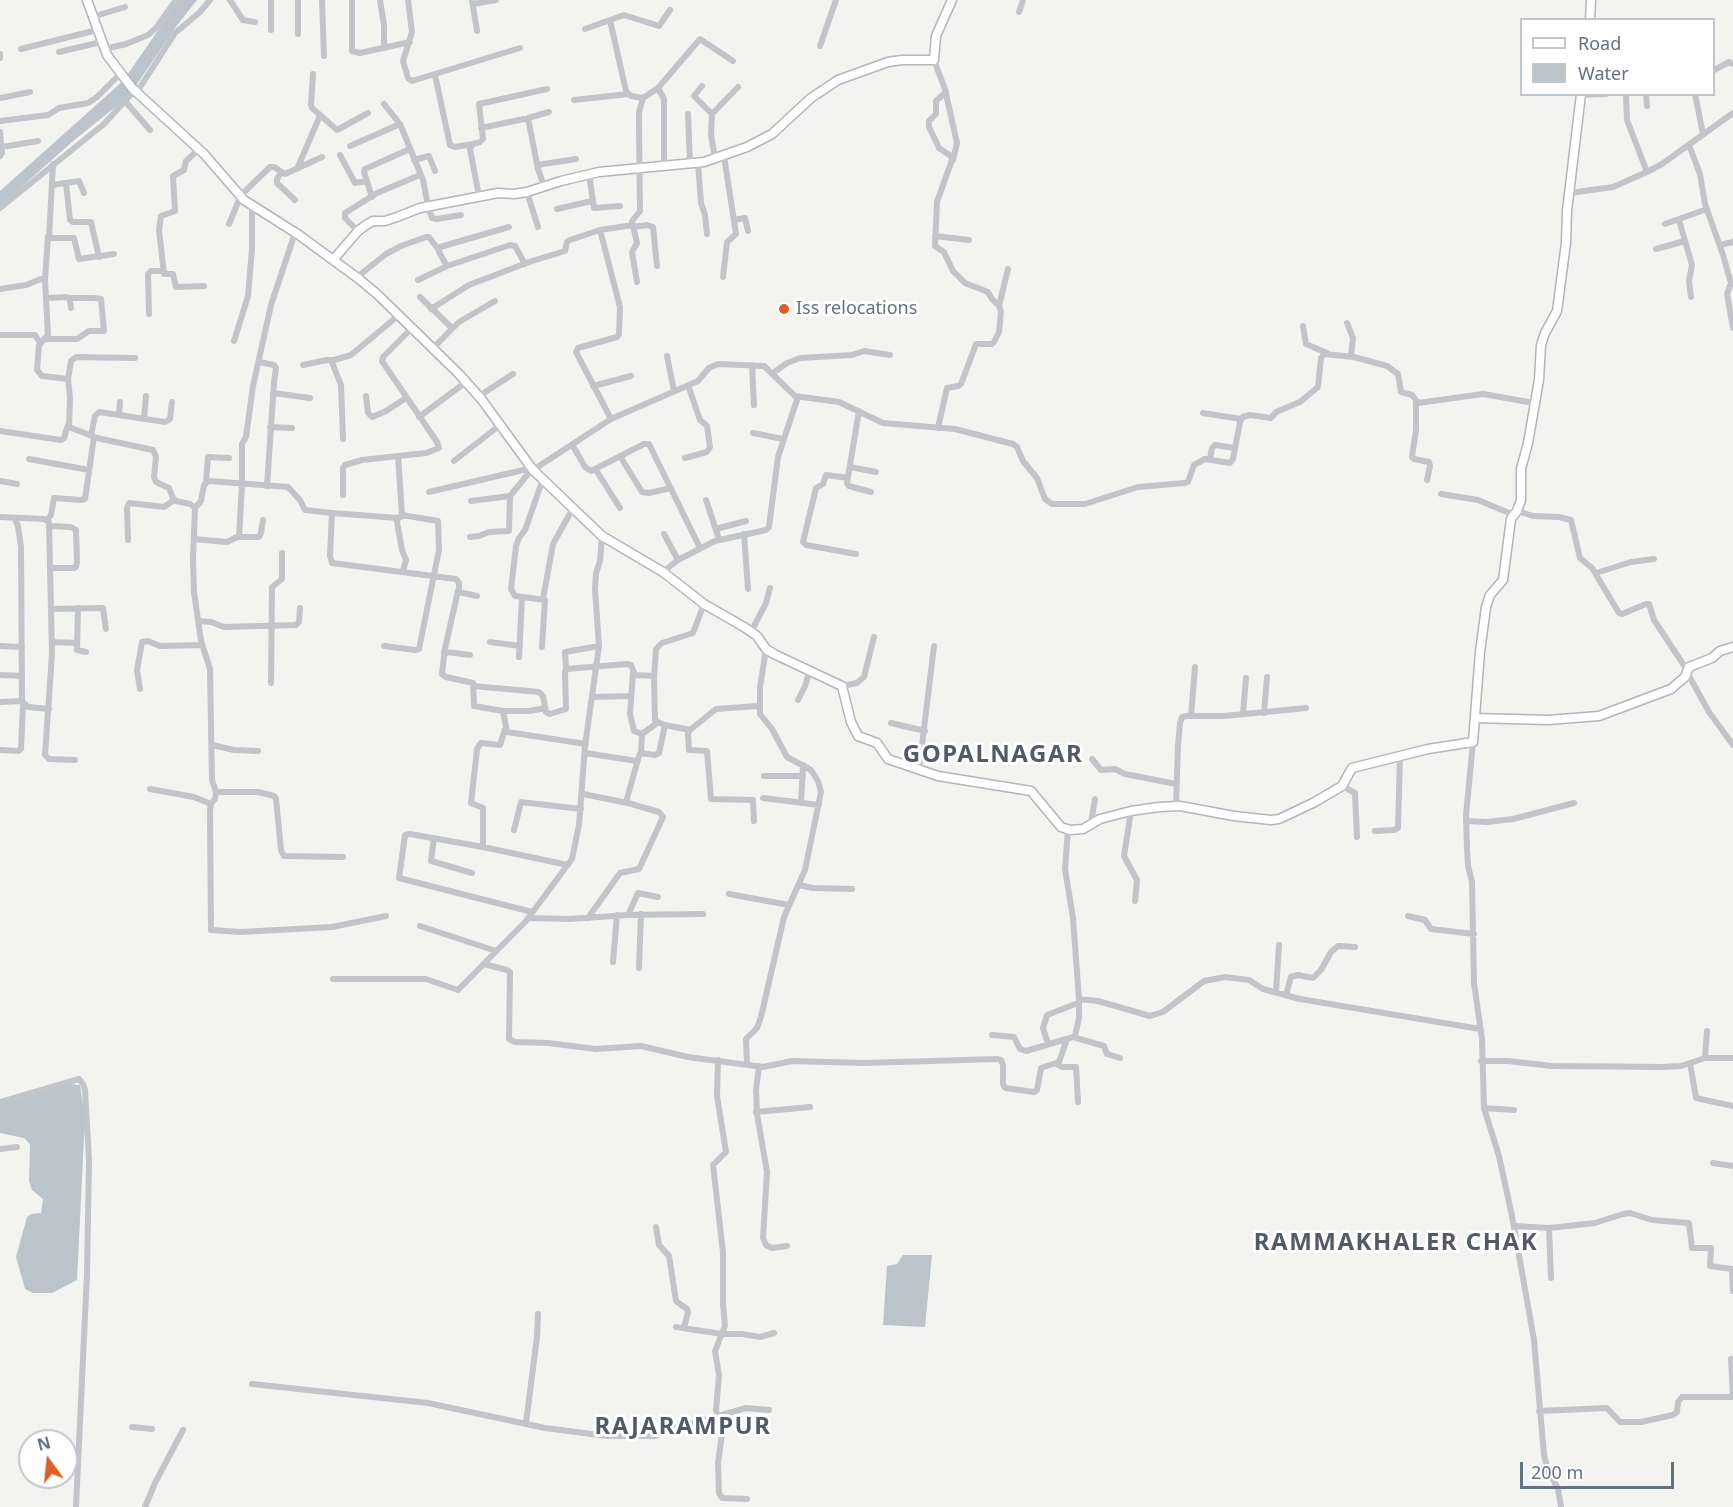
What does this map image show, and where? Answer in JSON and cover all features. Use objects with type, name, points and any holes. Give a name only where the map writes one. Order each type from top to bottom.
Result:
[{"type":"street","points":[[87,0],[102,45],[121,76],[199,149],[240,195],[357,277],[399,315],[479,396],[533,469],[602,536],[663,572],[704,604],[752,632],[766,649],[843,686],[857,683],[864,677],[874,637]]},
{"type":"street","points":[[59,52],[102,45],[126,44],[148,35],[156,28],[176,0]]},
{"type":"street","points":[[0,208],[104,124],[135,90],[175,33],[200,12],[210,0]]},
{"type":"street","points":[[230,0],[243,20],[255,22]]},
{"type":"street","points":[[271,0],[271,30]]},
{"type":"street","points":[[298,0],[298,34]]},
{"type":"street","points":[[322,0],[324,56]]},
{"type":"street","points":[[352,0],[352,51],[360,53],[410,42]]},
{"type":"street","points":[[380,0],[384,25],[384,48]]},
{"type":"street","points":[[408,0],[412,32],[403,61],[408,78],[412,81],[520,48]]},
{"type":"street","points":[[477,31],[472,2],[496,0]]},
{"type":"street","points":[[820,46],[836,0]]},
{"type":"street","points":[[938,428],[946,391],[950,387],[961,384],[976,344],[992,344],[998,336],[1001,311],[988,292],[965,283],[953,271],[944,252],[935,246],[938,197],[957,143],[946,89],[939,77],[934,60],[936,36],[952,0]]},
{"type":"street","points":[[1019,12],[1023,0]]},
{"type":"street","points":[[1590,18],[1591,0]]},
{"type":"street","points":[[92,17],[125,7]]},
{"type":"street","points":[[585,29],[624,15],[658,26],[670,10]]},
{"type":"street","points":[[610,20],[628,94]]},
{"type":"street","points":[[21,49],[97,30]]},
{"type":"street","points":[[637,282],[632,252],[637,245],[633,219],[640,212],[639,112],[643,98],[658,88],[700,39],[733,61]]},
{"type":"street","points":[[333,260],[358,231],[373,221],[385,221],[428,206],[498,193],[527,192],[589,174],[715,159],[765,138],[812,98],[844,77],[888,62],[934,60]]},
{"type":"street","points":[[1715,69],[1731,62],[1733,64]]},
{"type":"street","points":[[313,74],[312,108],[337,130],[369,113]]},
{"type":"street","points":[[435,75],[450,145],[455,147],[473,144],[483,139],[479,104],[547,89]]},
{"type":"street","points":[[0,121],[48,115],[59,108],[88,103],[121,76]]},
{"type":"street","points":[[702,86],[694,96],[712,114]]},
{"type":"street","points":[[715,159],[711,135],[712,114],[738,87]]},
{"type":"street","points":[[658,88],[664,99],[664,165]]},
{"type":"street","points":[[0,98],[30,92]]},
{"type":"street","points":[[574,100],[628,94],[643,98]]},
{"type":"street","points":[[946,94],[938,99],[936,114],[929,124],[932,136],[939,148],[951,156],[952,160]]},
{"type":"street","points":[[1561,1507],[1558,1489],[1545,1463],[1534,1340],[1514,1226],[1484,1108],[1480,1029],[1474,982],[1472,882],[1468,866],[1467,820],[1480,652],[1486,607],[1490,595],[1503,580],[1511,519],[1521,500],[1522,463],[1528,443],[1539,380],[1543,338],[1557,311],[1581,96]]},
{"type":"street","points":[[1626,96],[1627,120],[1647,172]]},
{"type":"street","points":[[1646,96],[1647,106]]},
{"type":"street","points":[[1695,96],[1703,134]]},
{"type":"street","points":[[125,101],[150,130]]},
{"type":"street","points":[[384,104],[400,124],[420,175],[431,216],[434,219],[461,215]]},
{"type":"street","points":[[481,128],[528,120],[530,117],[549,112]]},
{"type":"street","points":[[1570,193],[1612,187],[1647,172],[1662,164],[1733,113]]},
{"type":"street","points":[[297,169],[319,114]]},
{"type":"street","points":[[688,114],[707,234]]},
{"type":"street","points":[[528,120],[537,165],[544,186]]},
{"type":"street","points":[[350,146],[400,124]]},
{"type":"street","points":[[0,132],[2,147],[0,156]]},
{"type":"street","points":[[2,147],[38,141]]},
{"type":"street","points":[[473,144],[470,149],[479,196]]},
{"type":"street","points":[[1689,145],[1700,174],[1707,209],[1732,284],[1727,294],[1733,328]]},
{"type":"street","points":[[199,149],[186,160],[184,171],[173,176],[176,211],[160,218],[159,230],[164,274],[173,274],[176,287],[204,286]]},
{"type":"street","points":[[372,196],[365,169],[410,149]]},
{"type":"street","points":[[340,155],[355,183],[367,181]]},
{"type":"street","points":[[414,160],[429,156],[435,171]]},
{"type":"street","points":[[723,277],[727,242],[736,235],[724,156]]},
{"type":"street","points":[[229,224],[240,195],[270,167],[285,174],[322,157]]},
{"type":"street","points":[[537,165],[576,159]]},
{"type":"street","points":[[53,164],[45,280],[48,335],[42,341],[37,356],[38,373],[42,376],[68,379]]},
{"type":"street","points":[[281,173],[277,181],[295,200]]},
{"type":"street","points":[[589,174],[594,208],[620,206]]},
{"type":"street","points":[[358,231],[345,215],[372,196],[420,175]]},
{"type":"street","points":[[52,185],[81,182],[84,193]]},
{"type":"street","points":[[66,183],[70,220],[91,222],[99,257]]},
{"type":"street","points":[[527,192],[538,227]]},
{"type":"street","points":[[557,209],[592,201]]},
{"type":"street","points":[[234,341],[248,296],[252,249],[252,205]]},
{"type":"street","points":[[1665,225],[1707,209]]},
{"type":"street","points":[[734,220],[745,218],[748,231]]},
{"type":"street","points":[[1679,220],[1692,265],[1689,281],[1691,297]]},
{"type":"street","points":[[431,309],[469,285],[565,251],[567,242],[600,230],[647,225],[653,227],[657,266]]},
{"type":"street","points":[[438,249],[443,245],[508,227]]},
{"type":"street","points":[[600,230],[620,312],[618,336],[577,350],[611,419]]},
{"type":"street","points":[[239,537],[242,444],[246,435],[259,362],[280,273],[295,233]]},
{"type":"street","points":[[48,236],[51,239],[74,238],[79,259],[114,254]]},
{"type":"street","points":[[935,236],[969,240]]},
{"type":"street","points":[[357,277],[392,251],[426,237],[429,237],[438,249],[447,266]]},
{"type":"street","points":[[1656,249],[1685,241]]},
{"type":"street","points":[[1720,245],[1733,243]]},
{"type":"street","points":[[418,280],[447,266],[512,244],[517,248],[525,264]]},
{"type":"street","points":[[999,306],[1008,269]]},
{"type":"street","points":[[148,314],[148,274],[151,271],[163,270]]},
{"type":"street","points":[[0,290],[26,285],[41,279],[45,280]]},
{"type":"street","points":[[420,297],[452,328]]},
{"type":"street","points":[[0,335],[35,335],[42,341],[77,339],[89,331],[104,331],[101,299],[47,298]]},
{"type":"street","points":[[69,298],[71,308]]},
{"type":"street","points":[[432,349],[452,328],[495,301]]},
{"type":"street","points":[[303,365],[351,355],[399,315]]},
{"type":"street","points":[[1347,323],[1353,338],[1351,356]]},
{"type":"street","points":[[1303,326],[1306,344],[1327,353],[1377,362],[1394,370],[1399,377],[1401,392],[1412,395],[1416,403],[1416,430],[1412,457],[1429,462],[1427,480]]},
{"type":"street","points":[[343,495],[345,465],[362,460],[431,452],[439,448],[438,442],[406,398],[382,359],[412,328]]},
{"type":"street","points":[[773,373],[794,360],[812,356],[852,355],[864,351],[890,355]]},
{"type":"street","points":[[1203,413],[1241,419],[1247,415],[1271,418],[1276,412],[1300,402],[1318,387],[1321,358],[1327,353]]},
{"type":"street","points":[[667,356],[674,391]]},
{"type":"street","points":[[0,431],[61,440],[64,438],[68,425],[69,364],[76,357],[135,358]]},
{"type":"street","points":[[331,360],[341,385],[343,439]]},
{"type":"street","points":[[259,362],[276,366],[267,486]]},
{"type":"street","points":[[429,492],[533,469],[573,446],[611,419],[702,378],[706,370],[714,364],[767,367],[790,393],[798,397],[834,400],[888,424],[961,431],[1016,445],[1023,461],[1037,478],[1045,499],[1052,504],[1085,504],[1138,487],[1185,483],[1194,465],[1201,460],[1210,459],[1230,463],[1233,459],[1241,419]]},
{"type":"street","points":[[752,365],[754,405]]},
{"type":"street","points":[[479,396],[513,374]]},
{"type":"street","points":[[593,386],[631,376]]},
{"type":"street","points":[[419,417],[466,382]]},
{"type":"street","points":[[685,458],[707,452],[710,447],[708,430],[700,420],[688,385]]},
{"type":"street","points":[[273,393],[310,398]]},
{"type":"street","points":[[1416,403],[1425,404],[1483,394],[1534,403]]},
{"type":"street","points":[[144,418],[146,396]]},
{"type":"street","points":[[366,396],[368,413],[372,417],[406,398]]},
{"type":"street","points":[[663,572],[678,560],[719,539],[766,530],[769,527],[773,488],[783,439],[798,397]]},
{"type":"street","points":[[119,414],[120,402]]},
{"type":"street","points":[[75,760],[46,759],[52,642],[49,523],[54,498],[85,499],[95,416],[99,412],[168,421],[171,416],[172,402]]},
{"type":"street","points":[[859,411],[848,478],[849,486],[871,492]]},
{"type":"street","points":[[68,425],[71,429],[93,436],[153,450],[156,457],[154,480],[169,488],[174,500]]},
{"type":"street","points":[[454,461],[500,425]]},
{"type":"street","points":[[270,427],[292,428]]},
{"type":"street","points":[[753,433],[783,439]]},
{"type":"street","points":[[573,446],[585,467],[591,471],[644,444],[649,444],[700,548]]},
{"type":"street","points":[[1210,459],[1212,448],[1215,445],[1235,448]]},
{"type":"street","points":[[398,456],[401,516],[397,526],[406,560],[403,571]]},
{"type":"street","points":[[620,456],[642,492],[650,493],[671,488]]},
{"type":"street","points":[[229,458],[208,458],[206,482],[201,501],[195,508],[194,592],[202,645],[210,669],[212,780],[216,792],[211,804],[211,930],[241,932],[332,927],[386,916]]},
{"type":"street","points":[[29,459],[89,470]]},
{"type":"street","points":[[850,467],[876,472]]},
{"type":"street","points":[[470,537],[508,531],[510,496],[533,469]]},
{"type":"street","points":[[596,470],[620,508]]},
{"type":"street","points":[[848,478],[826,475],[823,484],[816,488],[803,542],[806,545],[856,554]]},
{"type":"street","points":[[543,479],[525,530],[516,546],[511,589],[515,596],[543,599]]},
{"type":"street","points":[[0,481],[17,484]]},
{"type":"street","points":[[206,482],[290,488],[305,510],[401,516],[438,521],[439,550],[420,649],[384,646]]},
{"type":"street","points":[[1441,494],[1471,498],[1516,513],[1571,520],[1580,558],[1596,573],[1619,613],[1622,614],[1646,603],[1649,604],[1654,620],[1709,712],[1733,745]]},
{"type":"street","points":[[471,501],[510,496]]},
{"type":"street","points":[[128,540],[127,508],[129,503],[164,507],[174,500],[190,504],[195,508]]},
{"type":"street","points":[[706,500],[719,539]]},
{"type":"street","points":[[542,646],[545,603],[543,599],[553,543],[573,508]]},
{"type":"street","points":[[332,513],[330,556],[332,563],[456,579],[459,583],[444,653],[442,675],[470,681],[473,686],[474,706],[504,711],[530,711],[545,708]]},
{"type":"street","points":[[0,517],[49,523],[76,530],[76,567],[51,568]]},
{"type":"street","points":[[1,750],[18,751],[21,749],[21,547],[15,519]]},
{"type":"street","points":[[194,539],[227,542],[239,537],[258,537],[261,533],[262,520]]},
{"type":"street","points":[[716,529],[746,521]]},
{"type":"street","points":[[664,534],[678,560]]},
{"type":"street","points":[[744,534],[748,589]]},
{"type":"street","points":[[333,979],[426,980],[458,990],[528,918],[568,865],[574,852],[583,794],[585,753],[599,646],[595,589],[602,536]]},
{"type":"street","points":[[271,683],[272,587],[282,579],[282,553]]},
{"type":"street","points":[[1596,573],[1631,562],[1654,559]]},
{"type":"street","points":[[752,632],[766,603],[770,588]]},
{"type":"street","points":[[458,591],[477,596]]},
{"type":"street","points":[[519,657],[522,597]]},
{"type":"street","points":[[657,723],[654,716],[654,676],[657,646],[693,633],[704,604]]},
{"type":"street","points":[[78,608],[77,650],[87,652]]},
{"type":"street","points":[[51,609],[103,608],[106,628]]},
{"type":"street","points":[[199,621],[211,622],[224,627],[298,624],[300,608]]},
{"type":"street","points":[[140,689],[137,670],[142,642],[148,641],[160,646],[202,645]]},
{"type":"street","points":[[52,642],[77,643]]},
{"type":"street","points":[[490,642],[519,646]]},
{"type":"street","points":[[0,646],[22,647]]},
{"type":"street","points":[[473,686],[539,693],[543,696],[546,712],[550,714],[566,708],[565,652],[599,646]]},
{"type":"street","points":[[919,770],[934,646]]},
{"type":"street","points":[[1475,718],[1548,720],[1599,716],[1671,689],[1687,672],[1713,658],[1720,651],[1733,647]]},
{"type":"street","points":[[747,1060],[746,1039],[759,1024],[770,987],[784,917],[789,904],[803,886],[821,792],[818,781],[811,770],[785,755],[772,729],[760,714],[758,706],[766,649]]},
{"type":"street","points":[[444,653],[470,655]]},
{"type":"street","points":[[566,669],[630,665],[633,673],[630,696],[633,729],[642,734]]},
{"type":"street","points":[[1191,716],[1195,667]]},
{"type":"street","points":[[798,700],[810,670]]},
{"type":"street","points":[[633,673],[654,676]]},
{"type":"street","points":[[0,675],[22,676]]},
{"type":"street","points":[[1264,713],[1267,677]]},
{"type":"street","points":[[1243,714],[1246,678]]},
{"type":"street","points":[[843,686],[851,722],[858,736],[877,743],[888,759],[938,776],[1031,791],[1061,827],[1068,830],[1083,829],[1091,824],[1131,811],[1176,806],[1271,820],[1279,819],[1342,786],[1352,768],[1473,742]]},
{"type":"street","points":[[592,697],[630,696]]},
{"type":"street","points":[[0,702],[22,703],[28,707],[49,709]]},
{"type":"street","points":[[754,821],[753,800],[711,799],[708,754],[706,750],[689,750],[688,734],[716,709],[758,706]]},
{"type":"street","points":[[1176,806],[1182,717],[1264,713],[1306,708]]},
{"type":"street","points":[[483,847],[483,808],[471,803],[477,749],[481,743],[500,745],[505,729],[504,711]]},
{"type":"street","points":[[657,723],[690,730]]},
{"type":"street","points":[[642,734],[657,723]]},
{"type":"street","points":[[891,723],[925,731]]},
{"type":"street","points":[[641,753],[655,755],[659,753],[665,725]]},
{"type":"street","points":[[505,729],[513,734],[586,744]]},
{"type":"street","points":[[626,802],[641,753],[642,734]]},
{"type":"street","points":[[212,745],[234,750],[258,751]]},
{"type":"street","points":[[585,753],[638,762]]},
{"type":"street","points":[[1375,831],[1398,828],[1400,756]]},
{"type":"street","points":[[1092,759],[1101,770],[1115,769],[1125,774],[1176,784]]},
{"type":"street","points":[[801,803],[803,765]]},
{"type":"street","points":[[765,776],[803,776]]},
{"type":"street","points":[[1342,786],[1355,793],[1356,837]]},
{"type":"street","points":[[150,789],[194,797],[211,804]]},
{"type":"street","points":[[216,792],[258,792],[274,796],[284,856],[343,857]]},
{"type":"street","points":[[583,794],[626,802],[663,815],[639,869],[620,873],[588,918]]},
{"type":"street","points":[[763,798],[819,805]]},
{"type":"street","points":[[1091,824],[1095,799]]},
{"type":"street","points":[[514,830],[521,802],[581,808]]},
{"type":"street","points":[[1467,820],[1487,822],[1513,819],[1574,803]]},
{"type":"street","points":[[1131,811],[1124,858],[1137,880],[1135,901]]},
{"type":"street","points":[[1057,1064],[1079,1018],[1074,928],[1065,868],[1068,830]]},
{"type":"street","points":[[532,912],[399,878],[405,835],[483,847],[568,865]]},
{"type":"street","points":[[434,838],[431,861],[472,873]]},
{"type":"street","points":[[803,886],[852,889]]},
{"type":"street","points":[[628,915],[638,893],[658,897]]},
{"type":"street","points":[[729,894],[789,904]]},
{"type":"street","points":[[639,968],[641,914]]},
{"type":"street","points":[[528,918],[703,914]]},
{"type":"street","points":[[613,962],[617,915]]},
{"type":"street","points":[[1408,916],[1425,921],[1428,928],[1436,931],[1474,934]]},
{"type":"street","points":[[420,926],[496,951]]},
{"type":"street","points":[[1276,992],[1279,945]]},
{"type":"street","points":[[1286,994],[1291,977],[1298,975],[1313,978],[1321,970],[1331,952],[1338,946],[1355,947]]},
{"type":"street","points":[[484,964],[510,972],[512,995],[509,1037],[515,1042],[555,1043],[596,1050],[641,1046],[666,1053],[718,1060],[747,1060],[759,1066],[792,1062],[864,1063],[998,1059],[1003,1065],[1005,1088],[1034,1092],[1038,1090],[1041,1068],[1057,1064],[1076,1067],[1078,1102]]},
{"type":"street","points":[[1048,1044],[1043,1028],[1047,1015],[1078,1001],[1098,1001],[1150,1016],[1163,1012],[1204,981],[1213,978],[1249,980],[1263,989],[1311,1001],[1480,1029]]},
{"type":"street","points":[[1705,1058],[1707,1031]]},
{"type":"street","points":[[992,1035],[1014,1037],[1022,1051],[1029,1051],[1070,1038],[1104,1046],[1107,1054],[1120,1058]]},
{"type":"street","points":[[1481,1061],[1560,1066],[1663,1067],[1705,1058],[1733,1058]]},
{"type":"street","points":[[718,1060],[717,1096],[726,1152],[713,1165],[723,1252],[725,1326],[715,1351],[719,1376],[716,1410],[722,1434],[718,1463],[719,1493],[722,1498],[747,1500]]},
{"type":"street","points":[[1690,1063],[1696,1098],[1733,1106]]},
{"type":"street","points":[[759,1066],[756,1112],[767,1172],[763,1238],[769,1247],[787,1246]]},
{"type":"street","points":[[0,1102],[79,1079],[85,1090],[89,1160],[87,1274],[76,1507]]},
{"type":"street","points":[[756,1112],[810,1107]]},
{"type":"street","points":[[1484,1108],[1514,1110]]},
{"type":"street","points":[[0,1149],[17,1147]]},
{"type":"street","points":[[1713,1163],[1733,1166]]},
{"type":"street","points":[[1514,1226],[1549,1228],[1595,1223],[1623,1214],[1652,1220],[1689,1223],[1692,1248],[1711,1248],[1710,1266],[1732,1269],[1733,1291]]},
{"type":"street","points":[[656,1227],[659,1245],[669,1256],[676,1301],[688,1312],[684,1328]]},
{"type":"street","points":[[1549,1228],[1551,1278]]},
{"type":"street","points":[[526,1423],[538,1314]]},
{"type":"street","points":[[676,1327],[760,1337],[774,1332]]},
{"type":"street","points":[[1539,1411],[1607,1408],[1620,1422],[1641,1422],[1676,1414],[1679,1400],[1682,1397],[1733,1397],[1731,1359]]},
{"type":"street","points":[[252,1384],[428,1403],[592,1435],[616,1437],[656,1436],[672,1428],[746,1408],[770,1410]]},
{"type":"street","points":[[132,1427],[152,1429]]},
{"type":"street","points":[[145,1507],[183,1430]]},
{"type":"street","points":[[728,1499],[728,1507]]},
{"type":"water","points":[[179,0],[197,0],[129,96],[72,142],[0,206],[0,191],[123,81]]},
{"type":"water","points":[[66,1084],[80,1085],[85,1118],[77,1280],[52,1293],[33,1293],[25,1289],[16,1257],[27,1217],[41,1213],[43,1199],[32,1190],[29,1181],[30,1144],[24,1138],[0,1133],[0,1103]]},
{"type":"water","points":[[903,1255],[932,1255],[925,1327],[883,1325],[887,1266],[897,1264]]},
{"type":"place","name":"Iss relocations","points":[[784,309]]},
{"type":"district","name":"GOPALNAGAR","points":[[993,755]]},
{"type":"district","name":"RAMMAKHALER CHAK","points":[[1396,1243]]},
{"type":"district","name":"RAJARAMPUR","points":[[683,1427]]}]
